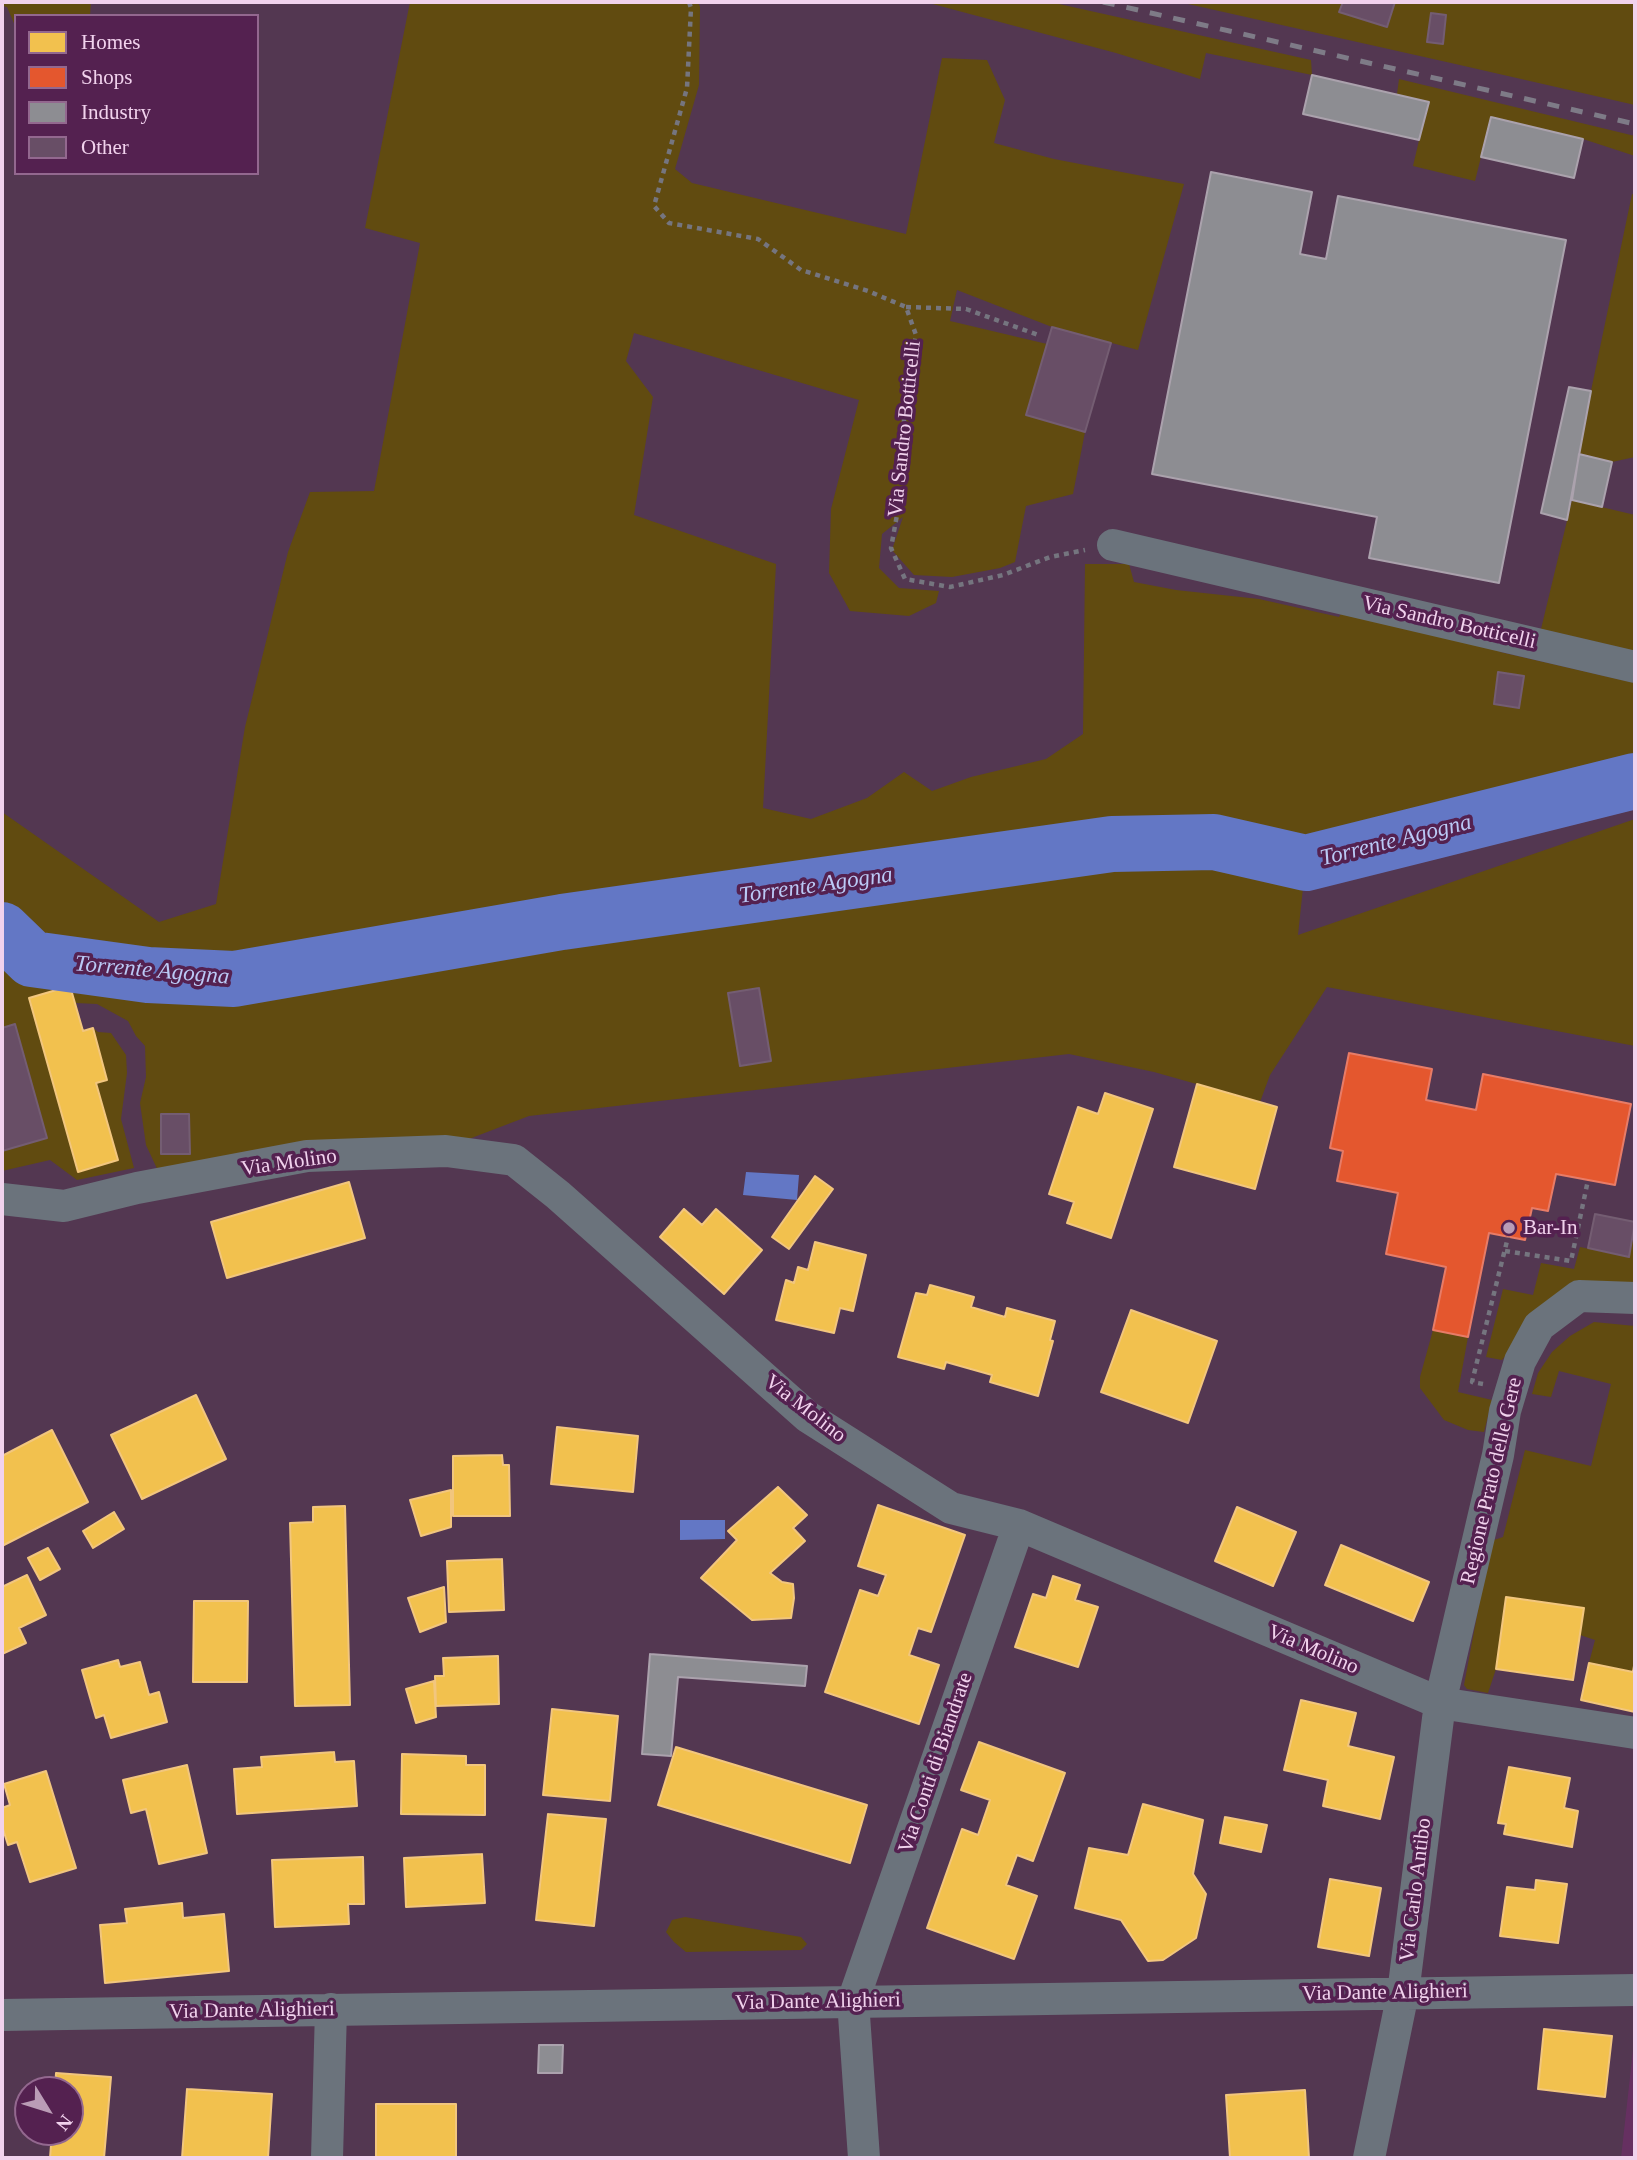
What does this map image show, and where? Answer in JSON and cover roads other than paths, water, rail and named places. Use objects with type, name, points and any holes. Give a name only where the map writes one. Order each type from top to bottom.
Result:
[{"type":"street","name":"Via Sandro Botticelli","points":[[1114,545],[1635,667]]},
{"type":"street","name":"Via Molino","points":[[2,1199],[65,1206],[137,1188],[307,1156],[446,1151],[514,1160],[558,1195],[808,1417],[951,1508],[1019,1525],[1440,1703],[1635,1733]]},
{"type":"street","name":"Regione Prato delle Gere","points":[[1440,1703],[1520,1361],[1539,1326],[1579,1296],[1635,1298]]},
{"type":"street","name":"Via Conti di Biandrate","points":[[853,2001],[1019,1525]]},
{"type":"street","name":"Via Carlo Antibo","points":[[1369,2158],[1403,1993],[1440,1703]]},
{"type":"street","name":"Via Dante Alighieri","points":[[2,2015],[1635,1990]]},
{"type":"street","points":[[853,2001],[864,2158]]},
{"type":"street","points":[[327,2158],[331,2009]]},
{"type":"water","points":[[746,1172],[799,1175],[797,1200],[743,1195]]},
{"type":"water","points":[[680,1520],[725,1520],[725,1539],[680,1540]]},
{"type":"waterway","name":"Torrente Agogna","points":[[2,930],[32,959],[148,975],[234,979],[562,922],[1112,844],[1214,842],[1306,863],[1635,781]]},
{"type":"railway","points":[[1103,2],[1635,124]]},
{"type":"place","name":"Bar-In","points":[[1509,1228]]}]
